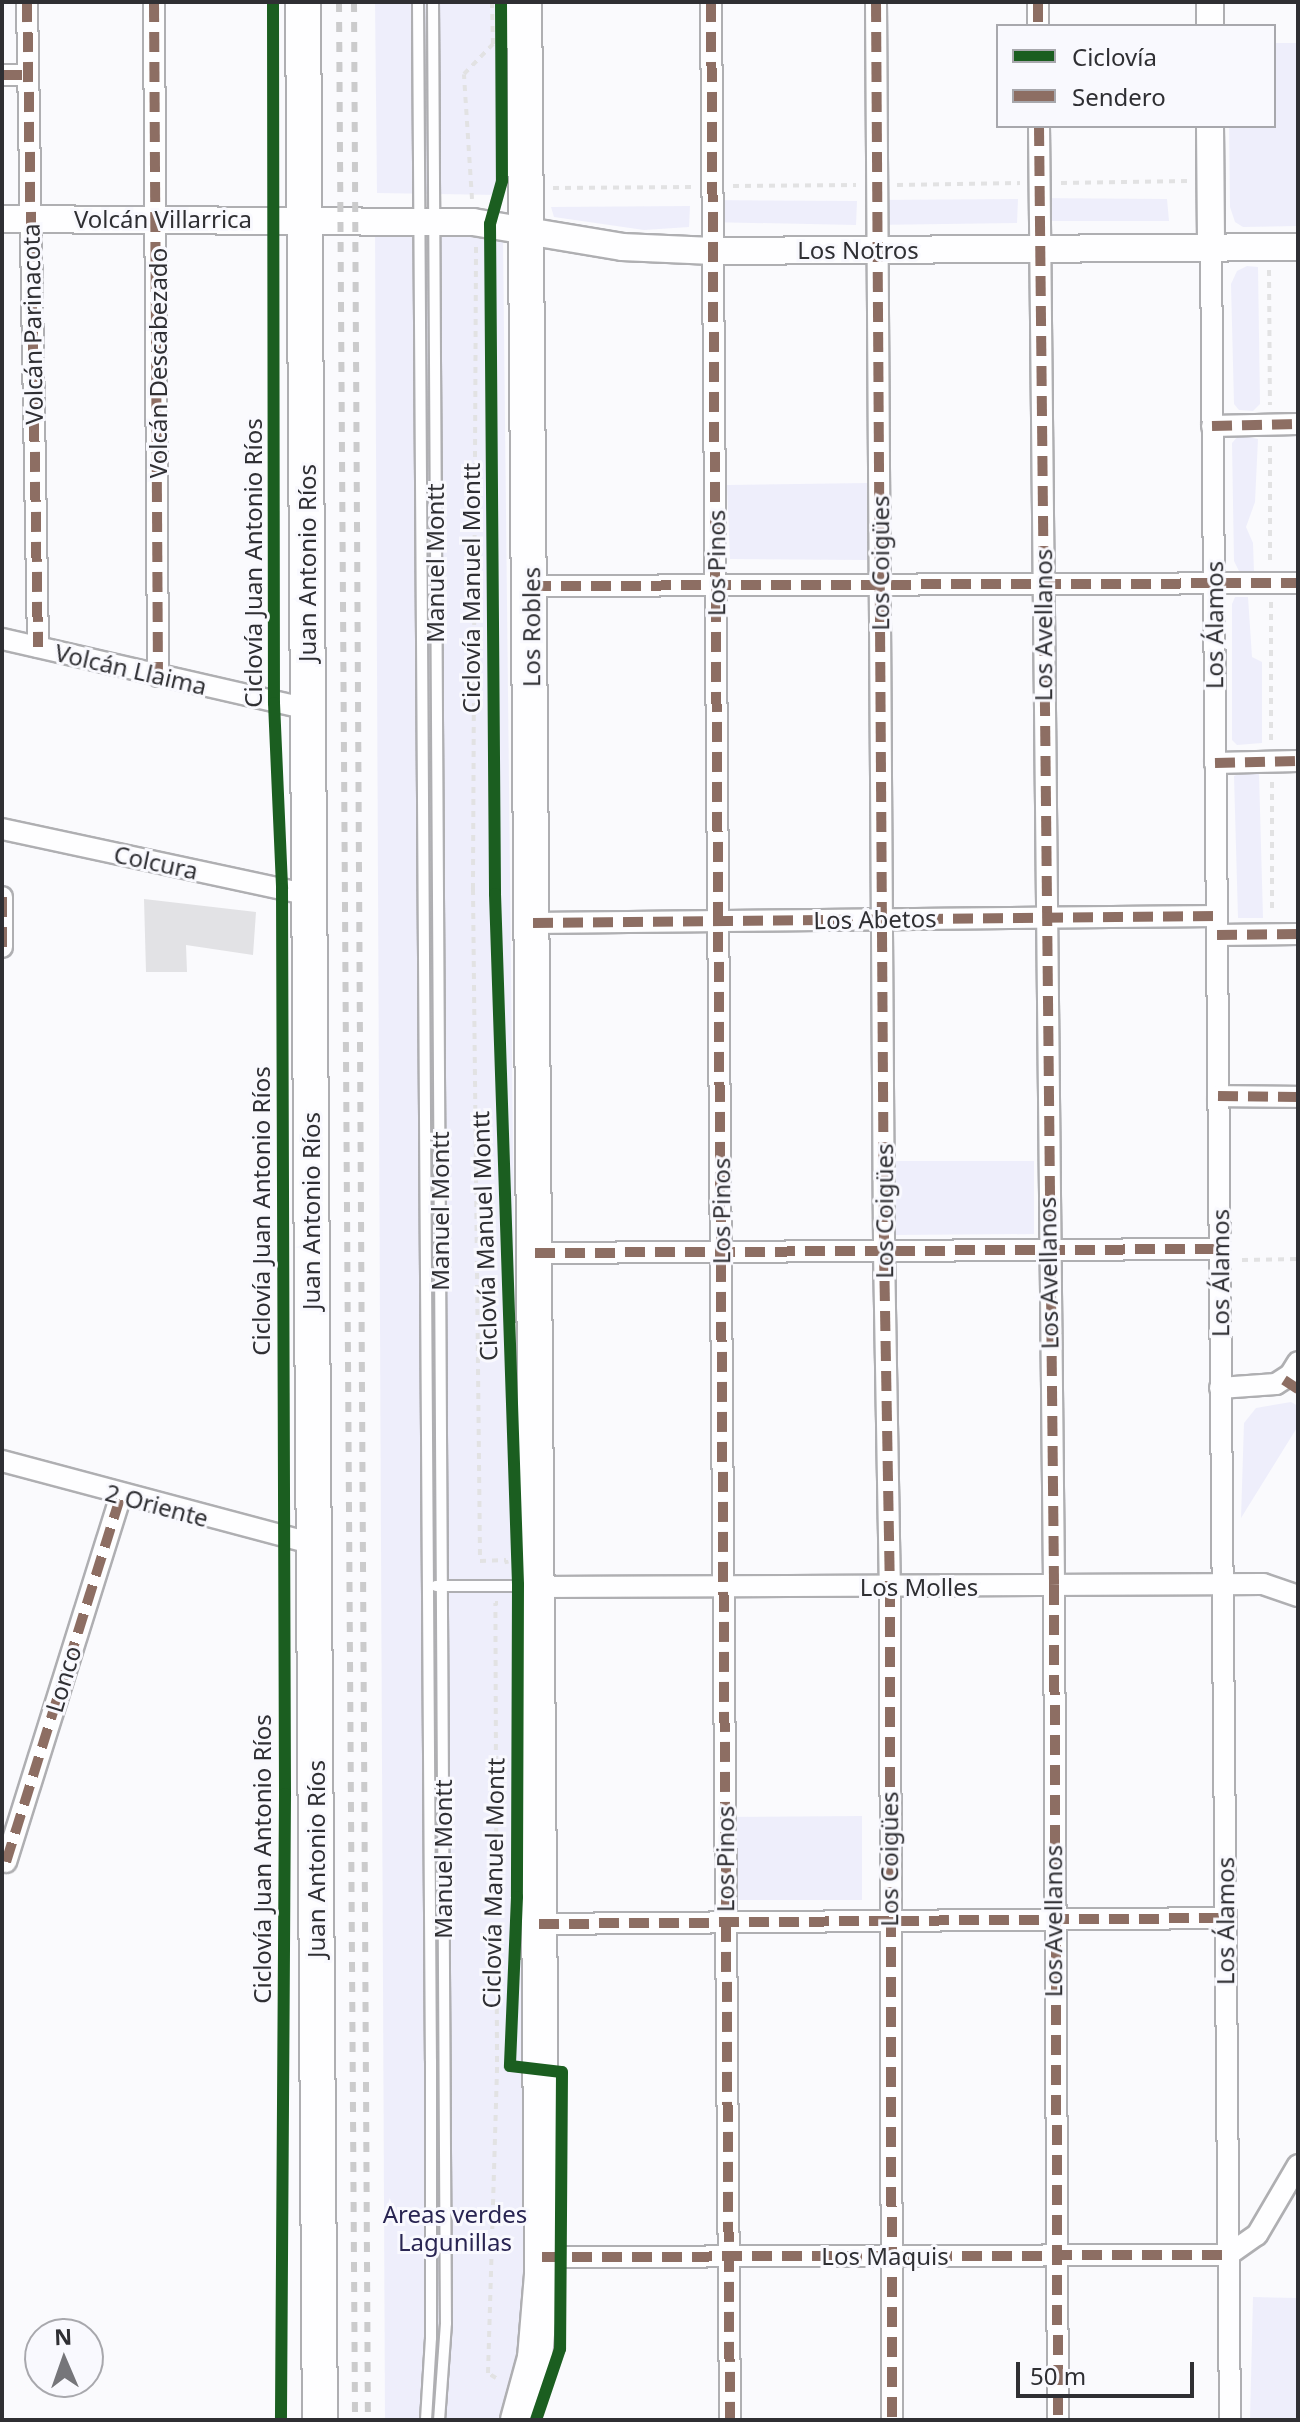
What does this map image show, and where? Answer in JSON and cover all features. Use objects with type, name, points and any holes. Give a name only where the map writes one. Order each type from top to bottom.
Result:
[{"type":"main road","name":"Juan Antonio Ríos","points":[[303,2],[320,2420]]},
{"type":"main road","name":"Los Robles","points":[[524,2],[535,1253]]},
{"type":"main road","points":[[518,2420],[539,2333],[542,2257],[539,1924],[521,1586],[535,1253]]},
{"type":"street","name":"Volcán Parinacota","points":[[27,2],[38,647]]},
{"type":"street","name":"Volcán Descabezado","points":[[154,2],[158,676]]},
{"type":"street","name":"Los Pinos","points":[[711,2],[730,2420]]},
{"type":"street","name":"Los Coigües","points":[[876,2],[884,1251],[890,1587],[888,1921],[892,2420]]},
{"type":"street","points":[[1038,2],[1038,24]]},
{"type":"street","points":[[1210,2],[1210,24]]},
{"type":"street","points":[[2,75],[28,75]]},
{"type":"street","name":"Los Avellanos","points":[[1039,128],[1048,1250],[1054,1585],[1053,1920],[1058,2420]]},
{"type":"street","name":"Los Álamos","points":[[1210,128],[1230,2420]]},
{"type":"street","name":"Volcán Villarrica","points":[[2,219],[427,220]]},
{"type":"street","name":"Los Notros","points":[[427,220],[526,229],[622,247],[713,251],[1298,247]]},
{"type":"street","points":[[1212,426],[1298,424]]},
{"type":"street","points":[[531,586],[1298,583]]},
{"type":"street","name":"Volcán Llaima","points":[[2,639],[308,709]]},
{"type":"street","points":[[1215,763],[1298,761]]},
{"type":"street","name":"Colcura","points":[[2,829],[309,895]]},
{"type":"street","points":[[2,897],[2,947]]},
{"type":"street","name":"Los Abetos","points":[[533,923],[1045,918],[1217,926],[1298,934]]},
{"type":"street","points":[[1218,1096],[1298,1097]]},
{"type":"street","points":[[535,1253],[1048,1250],[1219,1255]]},
{"type":"street","points":[[1220,1388],[1291,1384],[1298,1362]]},
{"type":"street","name":"2 Oriente","points":[[2,1461],[313,1544]]},
{"type":"street","name":"Lonco","points":[[6,1862],[121,1495]]},
{"type":"street","name":"Los Molles","points":[[521,1586],[723,1588],[1222,1584],[1271,1585],[1298,1596]]},
{"type":"street","points":[[539,1924],[1225,1918]]},
{"type":"street","points":[[1228,2255],[1257,2235],[1298,2165]]},
{"type":"street","name":"Los Maquis","points":[[542,2257],[1228,2255]]},
{"type":"lane","name":"Manuel Montt","points":[[418,2],[427,220],[442,1586],[446,2323],[439,2420]]},
{"type":"lane","name":"Manuel Montt","points":[[426,2420],[431,2338],[427,1586],[427,220],[433,2]]},
{"type":"lane","points":[[427,1586],[521,1586]]},
{"type":"path","points":[[492,2],[493,44],[464,74],[476,281],[473,889],[480,1561],[506,1560],[521,1586]]},
{"type":"path","points":[[501,2],[501,62]]},
{"type":"path","points":[[1219,1255],[1298,1259]]},
{"type":"path","points":[[496,2378],[488,2373],[497,2062],[495,1603],[508,1603],[521,1586],[517,1554]]},
{"type":"green space","points":[[375,2],[497,2],[498,195],[377,193]]},
{"type":"green space","points":[[1276,43],[1298,43],[1298,226],[1243,227],[1235,222],[1230,207],[1229,128],[1276,128]]},
{"type":"green space","points":[[1029,198],[1167,199],[1169,221],[1030,221]]},
{"type":"green space","points":[[1018,199],[1017,223],[872,225],[872,200]]},
{"type":"green space","points":[[705,200],[857,201],[856,225],[706,222]]},
{"type":"green space","points":[[690,206],[689,227],[644,230],[554,217],[551,207]]},
{"type":"green space","name":"Areas verdes Lagunillas","points":[[475,229],[503,239],[526,2331],[504,2420],[385,2420],[375,230]]},
{"type":"green space","points":[[1247,266],[1258,267],[1260,404],[1253,411],[1239,410],[1234,404],[1231,284],[1237,271]]},
{"type":"green space","points":[[1239,435],[1258,439],[1255,502],[1246,527],[1253,543],[1254,572],[1249,575],[1240,573],[1234,561],[1232,443]]},
{"type":"green space","points":[[868,483],[868,560],[730,559],[727,485]]},
{"type":"green space","points":[[1235,597],[1248,597],[1252,657],[1262,662],[1262,743],[1237,745],[1232,740],[1232,604]]},
{"type":"green space","points":[[1241,773],[1259,774],[1263,918],[1238,918],[1234,776]]},
{"type":"green space","points":[[893,1161],[1034,1161],[1034,1234],[893,1235]]},
{"type":"green space","points":[[1291,1402],[1298,1406],[1298,1426],[1241,1518],[1244,1423],[1256,1408]]},
{"type":"green space","points":[[862,1816],[862,1900],[718,1900],[718,1817]]},
{"type":"green space","points":[[1253,2297],[1298,2298],[1298,2420],[1250,2420]]},
{"type":"building","points":[[144,899],[256,912],[253,955],[186,945],[187,972],[146,972]]},
{"type":"railway","points":[[339,2],[355,2420]]},
{"type":"railway","points":[[354,2],[368,2420]]},
{"type":"marked path","points":[[27,2],[38,647]]},
{"type":"marked path","points":[[154,2],[158,676]]},
{"type":"marked path","points":[[711,2],[730,2420]]},
{"type":"marked path","points":[[876,2],[884,1251],[890,1587],[892,2420]]},
{"type":"marked path","points":[[1038,2],[1038,24]]},
{"type":"marked path","points":[[2,75],[28,75]]},
{"type":"marked path","points":[[1039,128],[1054,1585],[1058,2420]]},
{"type":"marked path","points":[[1212,426],[1298,424]]},
{"type":"marked path","points":[[531,586],[1298,583]]},
{"type":"marked path","points":[[1215,763],[1298,761]]},
{"type":"marked path","points":[[2,897],[2,947]]},
{"type":"marked path","points":[[533,923],[1217,916]]},
{"type":"marked path","points":[[1217,935],[1298,934]]},
{"type":"marked path","points":[[1218,1096],[1298,1097]]},
{"type":"marked path","points":[[535,1253],[1219,1249]]},
{"type":"marked path","points":[[1284,1380],[1298,1389]]},
{"type":"marked path","points":[[6,1862],[121,1495]]},
{"type":"marked path","points":[[539,1924],[1225,1918]]},
{"type":"marked path","points":[[542,2257],[1228,2255]]},
{"type":"cycle path","name":"Ciclovía Juan Antonio Ríos","points":[[273,2],[274,703],[282,889],[285,1794],[281,2420]]},
{"type":"cycle path","name":"Ciclovía Manuel Montt","points":[[501,2],[502,181],[490,224],[495,894],[518,1585],[517,1897],[510,2066],[562,2072],[560,2349],[536,2420]]}]
